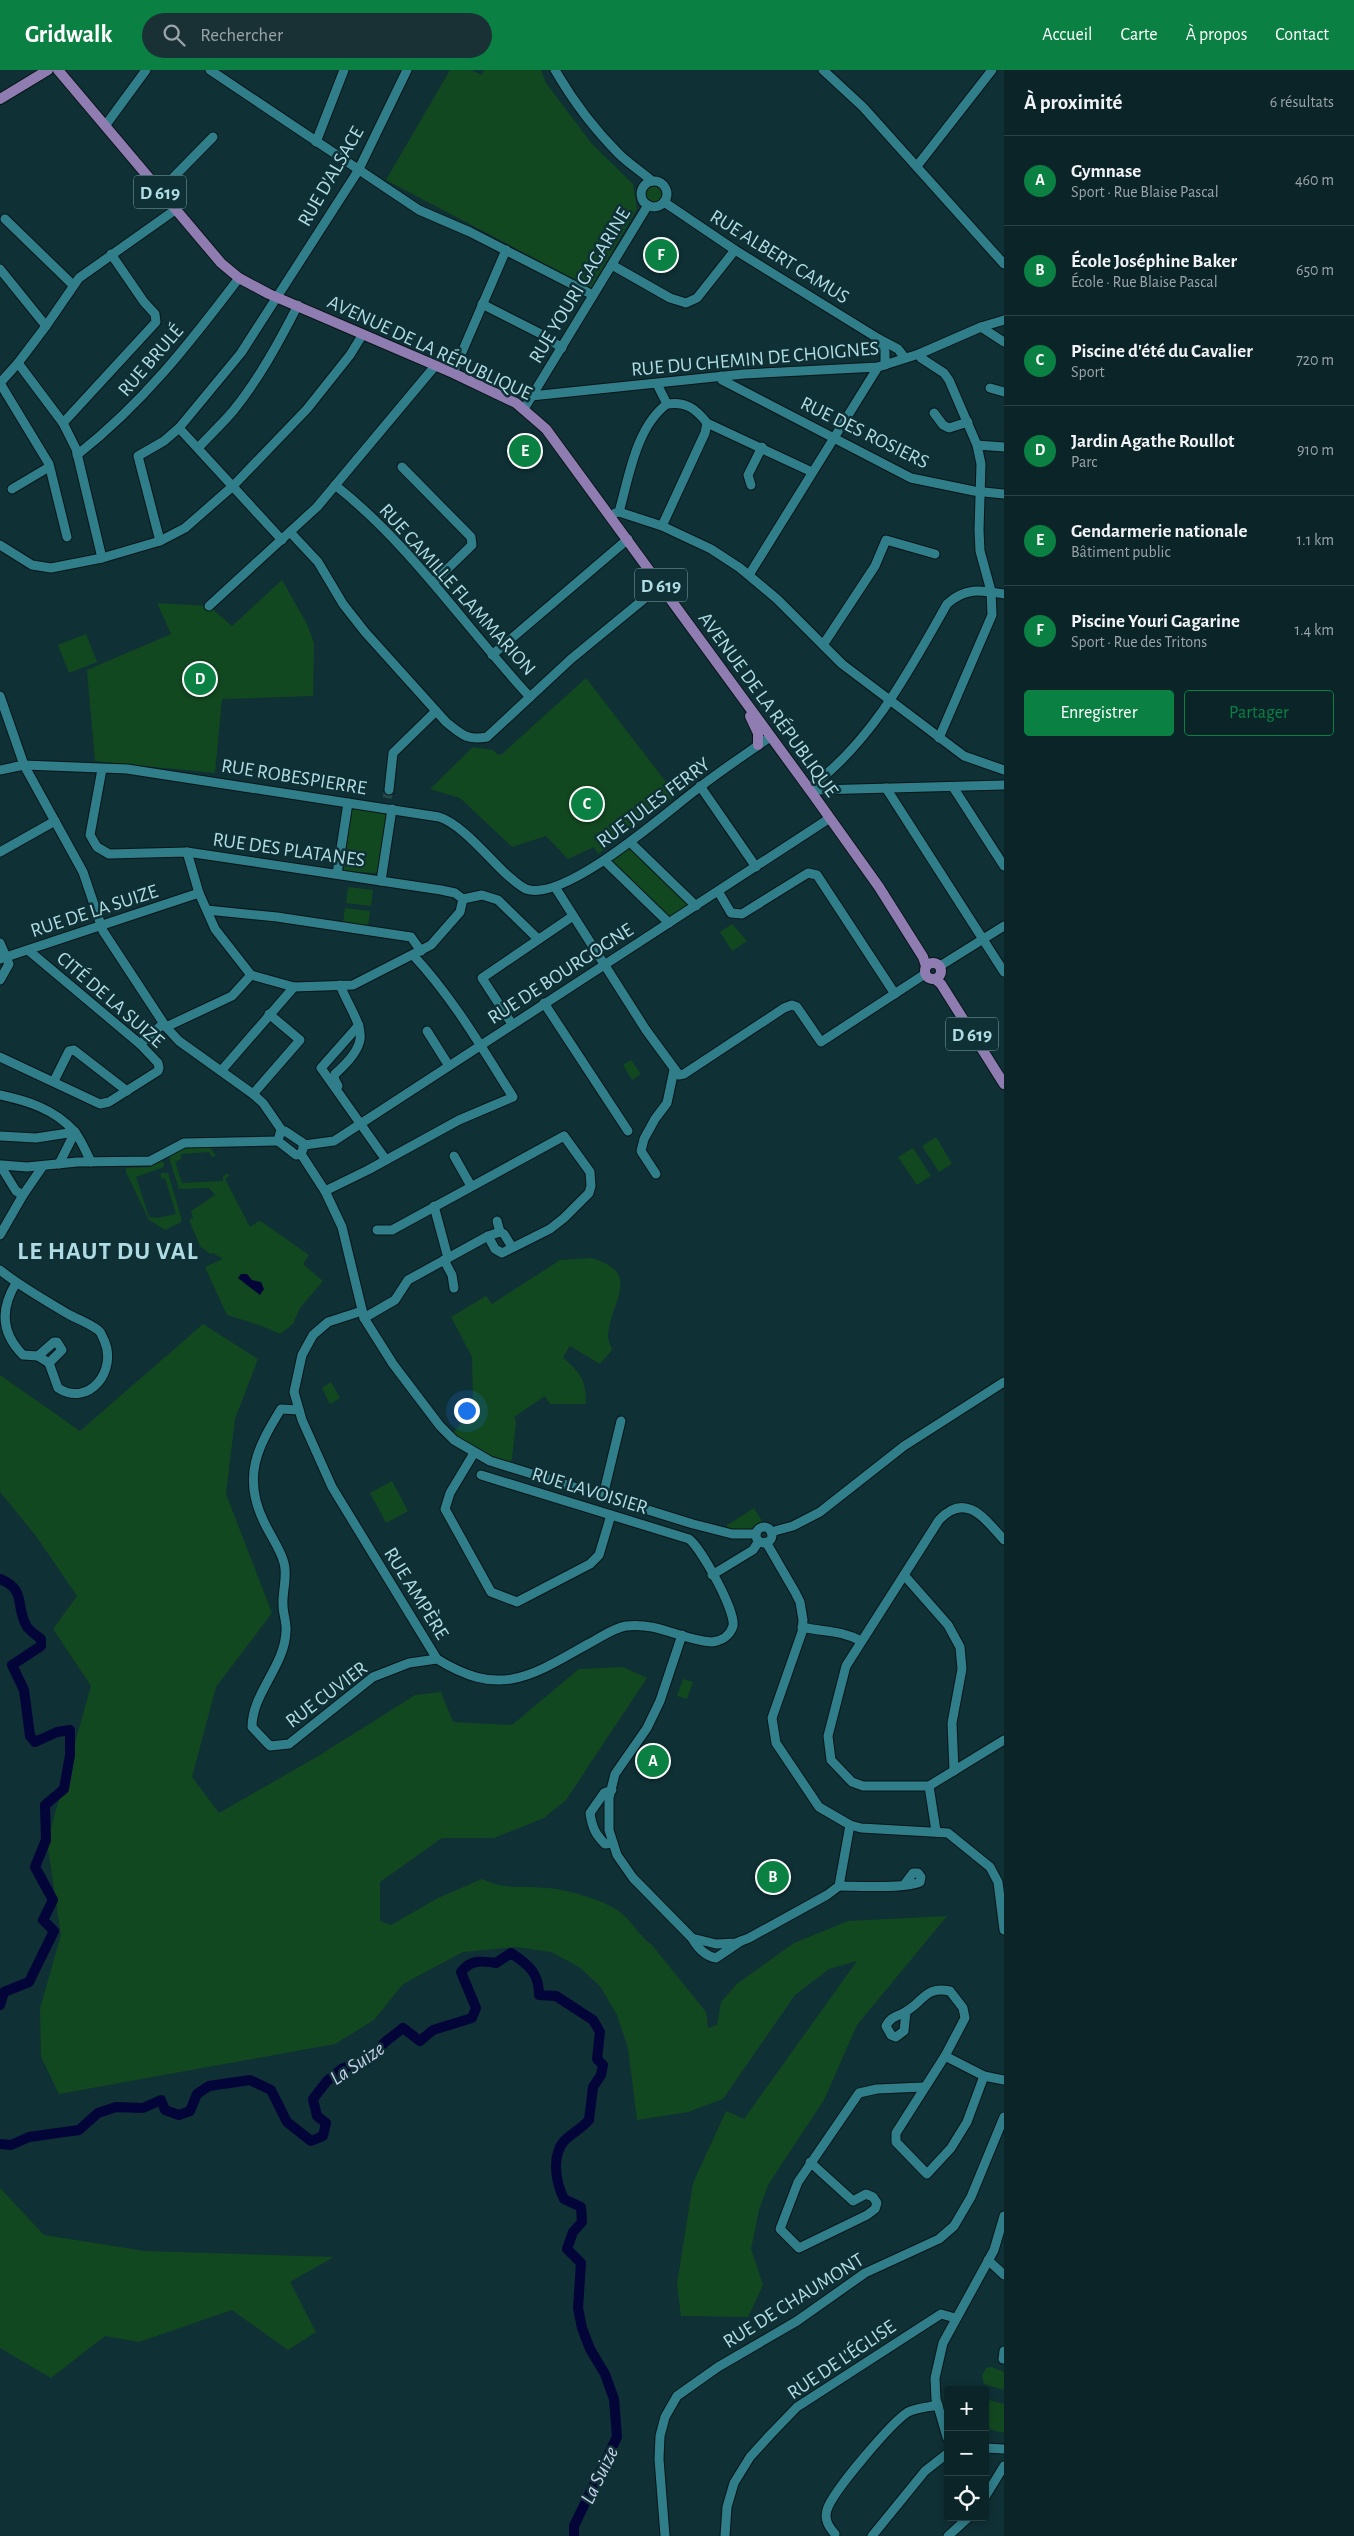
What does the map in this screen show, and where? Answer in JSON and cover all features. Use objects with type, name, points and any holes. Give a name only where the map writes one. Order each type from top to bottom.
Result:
[{"type":"main road","points":[[0,99],[48,70]]},
{"type":"main road","name":"D 619","points":[[58,70],[68,78],[105,126],[221,263],[239,278],[276,297]]},
{"type":"main road","name":"AVENUE DE LA RÉPUBLIQUE","points":[[276,297],[453,373],[524,409],[546,429],[615,514],[628,539],[770,737],[811,790],[879,887],[1004,1084]]},
{"type":"main road","points":[[746,703],[758,733],[758,745]]},
{"type":"street","points":[[105,126],[146,70]]},
{"type":"street","points":[[210,70],[358,171],[419,210],[506,250],[593,295]]},
{"type":"street","points":[[316,142],[344,70]]},
{"type":"street","name":"RUE D'ALSACE","points":[[160,541],[138,456],[164,441],[179,428],[241,352],[358,171],[407,70]]},
{"type":"street","name":"RUE YOURI GAGARINE","points":[[555,70],[572,98],[601,136],[634,168],[652,181]]},
{"type":"street","points":[[823,70],[850,93],[1004,264]]},
{"type":"street","points":[[917,166],[992,70]]},
{"type":"street","points":[[160,191],[213,137]]},
{"type":"street","name":"RUE YOURI GAGARINE","points":[[634,168],[643,188]]},
{"type":"street","points":[[652,181],[660,183],[665,188],[666,196],[664,202],[656,207],[648,205],[641,196],[643,188],[652,181]]},
{"type":"street","name":"RUE ALBERT CAMUS","points":[[664,202],[735,250],[879,339],[889,349]]},
{"type":"street","name":"RUE YOURI GAGARINE","points":[[524,409],[648,205]]},
{"type":"street","points":[[67,537],[49,467],[0,383],[46,326],[79,278],[175,210]]},
{"type":"street","points":[[5,219],[73,285]]},
{"type":"street","points":[[453,373],[506,250]]},
{"type":"street","points":[[612,265],[670,298],[686,303],[697,298],[735,250]]},
{"type":"street","points":[[63,423],[156,322],[155,314],[144,302],[112,254]]},
{"type":"street","points":[[0,268],[46,326]]},
{"type":"street","name":"RUE BRULÉ","points":[[78,455],[112,426],[158,381],[239,278]]},
{"type":"street","points":[[482,304],[541,334],[562,348]]},
{"type":"street","points":[[198,448],[232,412],[251,386],[276,347],[298,305]]},
{"type":"street","name":"RUE DU CHEMIN DE CHOIGNES","points":[[531,396],[721,376],[882,366],[919,354],[981,327],[1004,320]]},
{"type":"street","points":[[981,327],[1004,342]]},
{"type":"street","points":[[0,546],[7,548],[32,565],[51,568],[102,558],[160,541],[185,528],[233,486],[307,409],[350,355],[363,334]]},
{"type":"street","points":[[749,575],[833,438],[882,366],[889,349],[906,358]]},
{"type":"street","points":[[919,354],[921,358],[947,377],[977,445],[982,474],[979,530],[980,551],[991,591],[992,619],[939,738]]},
{"type":"street","points":[[18,363],[63,423],[78,455],[102,558]]},
{"type":"street","points":[[208,606],[317,507],[435,366]]},
{"type":"street","name":"RUE DES ROSIERS","points":[[721,376],[722,380],[911,478],[981,492],[1004,494]]},
{"type":"street","points":[[657,384],[667,404]]},
{"type":"street","points":[[990,388],[1004,392]]},
{"type":"street","points":[[812,472],[708,423],[695,409],[684,404],[667,404],[651,422],[638,447],[615,514],[662,526],[711,549],[749,575],[842,664],[939,738],[974,761],[1004,770]]},
{"type":"street","points":[[934,413],[943,425],[949,428],[968,422]]},
{"type":"street","points":[[662,526],[708,423]]},
{"type":"street","points":[[179,428],[282,540]]},
{"type":"street","points":[[977,445],[1004,447]]},
{"type":"street","points":[[751,485],[748,475],[762,447]]},
{"type":"street","points":[[402,466],[471,537],[472,545],[434,582]]},
{"type":"street","points":[[12,489],[49,467]]},
{"type":"street","name":"RUE CAMILLE FLAMMARION","points":[[335,485],[356,501],[434,582],[459,611],[492,655],[530,696]]},
{"type":"street","points":[[290,532],[318,562],[343,604],[365,632],[436,711],[460,733],[473,740],[487,736],[571,659],[661,585]]},
{"type":"street","points":[[492,655],[628,539]]},
{"type":"street","points":[[823,645],[875,566],[886,540],[936,554]]},
{"type":"street","points":[[811,790],[835,767],[891,701],[947,604],[963,592],[980,590],[1004,594]]},
{"type":"street","points":[[0,696],[24,765],[82,872],[100,927],[165,1026],[179,1041],[253,1094],[263,1104],[283,1132],[292,1134],[325,1191],[342,1227],[363,1314],[393,1364],[440,1426],[454,1440],[474,1453],[509,1467],[715,1531],[760,1539],[771,1537],[771,1532]]},
{"type":"street","points":[[381,881],[393,752],[436,711]]},
{"type":"street","name":"RUE JULES FERRY","points":[[555,887],[605,861],[700,786],[770,737]]},
{"type":"street","name":"RUE ROBESPIERRE","points":[[0,770],[24,765],[64,765],[102,769],[127,768],[445,818],[526,889],[535,890],[555,887]]},
{"type":"street","name":"RUE DES PLATANES","points":[[102,769],[90,835],[97,847],[109,854],[187,852],[441,890],[455,893],[463,899],[482,895],[498,900],[538,939]]},
{"type":"street","points":[[811,790],[1004,784]]},
{"type":"street","points":[[700,786],[756,867]]},
{"type":"street","points":[[953,787],[1004,866]]},
{"type":"street","points":[[886,788],[1004,972]]},
{"type":"street","points":[[337,874],[348,802]]},
{"type":"street","name":"RUE DE BOURGOGNE","points":[[302,1150],[334,1141],[830,818]]},
{"type":"street","points":[[0,852],[55,821]]},
{"type":"street","points":[[630,842],[696,906]]},
{"type":"street","points":[[187,852],[199,894],[215,930],[251,975],[294,987],[353,985],[417,953],[431,945],[456,917],[463,899]]},
{"type":"street","points":[[605,861],[669,923]]},
{"type":"street","points":[[718,891],[731,913],[742,914],[808,873],[813,872],[818,875],[895,994]]},
{"type":"street","points":[[555,887],[676,1073],[684,1074],[784,1008],[792,1006],[797,1008],[821,1042],[1004,926]]},
{"type":"street","name":"RUE DE LA SUIZE","points":[[4,958],[199,894]]},
{"type":"street","points":[[207,910],[277,917],[411,937],[417,953],[437,980],[513,1097],[459,1120],[325,1191]]},
{"type":"street","points":[[512,1024],[482,978],[573,916]]},
{"type":"street","points":[[0,943],[4,958],[9,964],[0,980]]},
{"type":"street","name":"CITÉ DE LA SUIZE","points":[[0,1057],[100,1104],[110,1102],[160,1068],[140,1044],[28,950]]},
{"type":"street","points":[[140,1044],[165,1026],[232,996],[251,975]]},
{"type":"street","points":[[340,985],[359,1025],[362,1039],[358,1052],[334,1078],[353,1109],[352,1112]]},
{"type":"street","points":[[221,1071],[294,987]]},
{"type":"street","points":[[544,1004],[628,1131]]},
{"type":"street","points":[[253,1094],[300,1040],[269,1014]]},
{"type":"street","points":[[359,1025],[321,1068],[362,1123],[386,1160]]},
{"type":"street","points":[[427,1031],[449,1066]]},
{"type":"street","points":[[54,1081],[69,1051],[74,1050],[127,1091]]},
{"type":"street","points":[[656,1174],[642,1151],[644,1139],[667,1103],[676,1073]]},
{"type":"street","points":[[0,1095],[44,1108],[75,1132],[91,1162]]},
{"type":"street","points":[[0,1136],[36,1138],[75,1132]]},
{"type":"street","points":[[60,1164],[75,1132]]},
{"type":"street","points":[[278,1141],[278,1136],[283,1132]]},
{"type":"street","points":[[377,1230],[392,1230],[564,1136],[567,1138],[590,1172],[591,1186],[589,1193],[550,1229],[502,1253],[495,1249],[488,1236]]},
{"type":"street","points":[[1,1165],[43,1166],[91,1162],[150,1161],[184,1142],[278,1141],[287,1150],[296,1155],[302,1150]]},
{"type":"street","points":[[454,1156],[471,1186]]},
{"type":"street","points":[[1,1165],[16,1191],[23,1195]]},
{"type":"street","points":[[0,1235],[23,1195],[43,1166]]},
{"type":"street","points":[[434,1206],[454,1288]]},
{"type":"street","points":[[497,1221],[500,1232],[504,1234],[512,1247]]},
{"type":"street","name":"RUE AMPÈRE","points":[[500,1232],[488,1236],[408,1280],[395,1300],[363,1314],[348,1315],[328,1322],[313,1335],[302,1355],[294,1392],[299,1410],[332,1487],[437,1659],[459,1673],[492,1681],[526,1677],[608,1633],[626,1626],[658,1627],[712,1642],[719,1641],[730,1632],[733,1626],[731,1612],[700,1553],[689,1539]]},
{"type":"street","points":[[0,1270],[16,1283],[99,1331],[109,1355],[109,1362],[102,1377],[82,1394],[73,1395],[58,1388],[49,1363],[38,1356],[23,1355],[11,1343],[2,1319],[9,1294],[16,1283]]},
{"type":"street","points":[[38,1356],[54,1342],[57,1342],[62,1350],[49,1363]]},
{"type":"street","points":[[712,1575],[753,1550],[760,1539],[763,1527],[771,1532],[793,1526],[820,1512],[863,1476],[904,1446],[1004,1382]]},
{"type":"street","name":"RUE CUVIER","points":[[294,1392],[261,1442],[254,1467],[253,1490],[259,1512],[285,1564],[283,1605],[286,1632],[277,1666],[252,1713],[252,1727],[270,1746],[290,1744],[373,1677],[409,1663],[437,1659]]},
{"type":"street","points":[[282,1409],[299,1410]]},
{"type":"street","points":[[604,1496],[621,1421]]},
{"type":"street","points":[[474,1453],[450,1493],[445,1509],[491,1592],[517,1602],[590,1564],[599,1555],[612,1515]]},
{"type":"street","name":"RUE LAVOISIER","points":[[481,1475],[689,1539]]},
{"type":"street","points":[[1004,1540],[978,1512],[967,1507],[952,1509],[939,1520],[846,1666],[832,1714],[828,1748],[831,1760],[852,1782],[863,1786],[929,1786],[1004,1740]]},
{"type":"street","points":[[760,1539],[800,1602],[802,1627],[772,1718],[773,1731],[784,1757],[819,1807],[850,1825],[861,1828],[948,1833],[990,1867],[998,1882],[1004,1930]]},
{"type":"street","points":[[904,1575],[948,1625],[960,1647],[962,1669],[952,1723],[954,1771]]},
{"type":"street","points":[[802,1627],[839,1632],[861,1641]]},
{"type":"street","points":[[682,1635],[660,1701],[647,1728],[615,1774],[609,1798],[609,1830],[617,1855],[633,1878],[692,1938],[697,1947],[709,1957],[716,1958],[741,1941],[827,1895],[839,1886],[904,1885]]},
{"type":"street","points":[[929,1786],[936,1831]]},
{"type":"street","points":[[612,1790],[604,1793],[590,1813],[592,1829],[599,1838],[605,1844],[614,1843]]},
{"type":"street","points":[[839,1886],[850,1825]]},
{"type":"street","points":[[692,1938],[716,1944],[741,1941]]},
{"type":"street","points":[[906,2012],[922,1996],[939,1989],[950,1991],[963,2008],[966,2018],[945,2056],[896,2133],[896,2142],[926,2174],[951,2148],[967,2122],[984,2076]]},
{"type":"street","points":[[945,2056],[984,2076],[1003,2080]]},
{"type":"street","points":[[810,2162],[853,2201],[866,2194],[873,2197],[877,2203],[875,2209],[867,2214],[799,2248],[780,2229],[798,2182],[810,2162],[859,2093],[877,2088],[923,2088]]},
{"type":"street","name":"RUE DE CHAUMONT","points":[[666,2536],[659,2459],[660,2436],[665,2417],[677,2396],[712,2371],[797,2321],[865,2272],[939,2239],[954,2226],[970,2197],[1004,2116]]},
{"type":"street","points":[[944,2419],[938,2405],[935,2378],[943,2343],[988,2260],[1004,2216]]},
{"type":"street","points":[[988,2260],[1004,2275]]},
{"type":"street","name":"RUE DE L'ÉGLISE","points":[[725,2536],[727,2507],[734,2483],[750,2457],[797,2407],[940,2314],[955,2318]]},
{"type":"street","points":[[931,2320],[949,2330]]},
{"type":"street","points":[[835,2534],[827,2525],[826,2512],[832,2500],[880,2438],[892,2424],[910,2411],[938,2405]]},
{"type":"street","points":[[989,2448],[1004,2449]]},
{"type":"street","points":[[872,2536],[925,2471],[944,2455]]},
{"type":"street","points":[[989,2490],[1004,2466]]},
{"type":"street","points":[[948,2536],[965,2521]]},
{"type":"green space","points":[[450,70],[471,70],[482,75],[484,70],[541,70],[546,83],[592,144],[633,184],[637,209],[591,288],[386,180]]},
{"type":"green space","points":[[654,186],[662,194],[654,202],[646,194]]},
{"type":"green space","points":[[282,580],[307,624],[314,643],[313,696],[222,699],[215,773],[95,761],[87,670],[171,634],[157,603],[209,606],[232,626]]},
{"type":"green space","points":[[86,634],[97,662],[69,673],[58,645]]},
{"type":"green space","points":[[586,678],[676,795],[598,854],[594,847],[568,859],[546,836],[512,847],[460,798],[430,789],[473,747],[493,750],[498,755],[502,754]]},
{"type":"green space","points":[[352,808],[386,814],[378,873],[343,871]]},
{"type":"green space","points":[[629,847],[690,903],[670,917],[611,861]]},
{"type":"green space","points":[[348,887],[373,890],[371,906],[346,903]]},
{"type":"green space","points":[[345,908],[370,911],[368,927],[343,924]]},
{"type":"green space","points":[[732,924],[747,941],[732,951],[720,932]]},
{"type":"green space","points":[[631,1060],[641,1074],[632,1080],[623,1065]]},
{"type":"green space","points":[[936,1137],[952,1164],[939,1172],[922,1146]]},
{"type":"green space","points":[[208,1144],[216,1156],[212,1157],[209,1152],[181,1154],[181,1159],[175,1162],[182,1183],[223,1181],[223,1176],[228,1173],[229,1176],[225,1179],[250,1227],[259,1221],[262,1222],[309,1255],[303,1264],[323,1281],[300,1308],[293,1324],[280,1334],[227,1315],[205,1267],[223,1259],[213,1253],[210,1254],[200,1246],[189,1220],[193,1218],[191,1211],[215,1195],[209,1188],[179,1189],[168,1154],[177,1148]]},
{"type":"green space","points":[[913,1148],[931,1176],[917,1185],[898,1157]]},
{"type":"green space","points":[[163,1160],[164,1167],[136,1177],[149,1217],[158,1218],[176,1214],[165,1178],[161,1179],[161,1173],[168,1173],[181,1222],[165,1230],[149,1220],[126,1172],[126,1168],[150,1167]]},
{"type":"green space","points":[[591,1258],[607,1264],[616,1272],[620,1280],[620,1290],[608,1336],[612,1350],[600,1364],[570,1346],[563,1357],[574,1368],[583,1382],[586,1404],[550,1404],[545,1396],[514,1417],[516,1422],[512,1459],[509,1463],[480,1453],[453,1433],[466,1417],[473,1403],[472,1357],[451,1317],[486,1296],[492,1304],[560,1260]]},
{"type":"green space","points":[[203,1324],[258,1359],[235,1419],[226,1494],[272,1613],[216,1687],[192,1777],[219,1813],[320,1755],[415,1695],[441,1692],[453,1722],[512,1725],[579,1669],[623,1667],[647,1678],[566,1800],[544,1818],[494,1838],[442,1838],[380,1882],[380,1921],[391,1925],[438,1898],[482,1879],[500,1885],[554,1889],[584,1896],[604,1903],[620,1912],[652,1945],[706,2012],[708,2028],[717,2025],[721,2002],[738,1983],[794,1943],[848,1921],[947,1916],[857,2025],[824,2100],[768,2185],[759,2210],[751,2249],[763,2285],[748,2317],[681,2316],[677,2284],[693,2183],[726,2111],[744,2119],[857,1961],[829,1969],[795,1995],[723,2099],[688,2112],[637,2120],[628,2048],[617,2015],[600,1986],[579,1967],[551,1952],[516,1947],[463,1952],[403,1984],[374,2020],[335,2044],[59,2094],[41,2057],[40,2008],[61,1935],[47,1842],[91,1686],[53,1629],[77,1596],[36,1536],[0,1492],[0,1375],[80,1431]]},
{"type":"green space","points":[[331,1382],[340,1398],[330,1404],[322,1388]]},
{"type":"green space","points":[[392,1481],[408,1511],[386,1523],[370,1493]]},
{"type":"green space","points":[[754,1508],[763,1523],[754,1528],[744,1530],[735,1530],[726,1526]]},
{"type":"green space","points":[[683,1679],[693,1682],[687,1699],[677,1696]]},
{"type":"green space","points":[[0,2188],[44,2235],[145,2251],[334,2257],[290,2282],[316,2332],[288,2350],[232,2310],[139,2342],[105,2336],[51,2378],[0,2348]]},
{"type":"green space","points":[[992,2367],[1004,2372],[1004,2390],[984,2384],[982,2376],[986,2368]]},
{"type":"green space","points":[[989,2400],[1004,2404],[1004,2433],[989,2429]]},
{"type":"shaded area","points":[[584,788],[595,796],[582,814],[571,806]]},
{"type":"shaded area","points":[[594,799],[600,803],[601,810],[597,816],[590,818],[585,816]]},
{"type":"shaded area","points":[[241,1274],[247,1274],[252,1280],[261,1282],[264,1289],[260,1295],[238,1278]]},
{"type":"waterway","name":"La Suize","points":[[0,1579],[14,1588],[26,1625],[30,1631],[41,1639],[41,1646],[12,1665],[24,1690],[30,1736],[35,1742],[57,1732],[70,1730],[70,1755],[64,1789],[45,1805],[46,1840],[35,1867],[53,1900],[43,1920],[54,1931],[29,1982],[4,1992],[0,2005]]},
{"type":"waterway","name":"La Suize","points":[[0,2144],[11,2145],[29,2137],[79,2130],[98,2113],[116,2107],[143,2108],[161,2100],[165,2110],[179,2115],[190,2111],[197,2094],[209,2086],[250,2080],[271,2090],[287,2122],[311,2141],[323,2136],[326,2123],[317,2116],[313,2099],[327,2081],[343,2068],[367,2062],[385,2042],[403,2028],[420,2041],[433,2030],[472,2018],[476,2008],[461,1972],[473,1963],[496,1963],[511,1953],[517,1957],[535,1975],[539,1987],[539,1995],[556,1996],[593,2020],[600,2032],[597,2059],[603,2065],[601,2075],[593,2087],[589,2120],[564,2141],[560,2147],[557,2155],[556,2170],[564,2199],[581,2207],[582,2222],[573,2232],[567,2249],[581,2263],[578,2308],[582,2328],[590,2349],[605,2374],[614,2399],[617,2437],[574,2526],[574,2536]]},
{"type":"tunnel","points":[[387,798],[389,790]]},
{"type":"place","name":"Piscine Youri Gagarine","points":[[661,255]]},
{"type":"place","name":"Gendarmerie nationale","points":[[525,451]]},
{"type":"place","name":"Jardin Agathe Roullot","points":[[200,679]]},
{"type":"place","name":"Piscine d'été du Cavalier","points":[[587,804]]},
{"type":"place","name":"Gymnase","points":[[653,1761]]},
{"type":"place","name":"École Joséphine Baker","points":[[773,1877]]},
{"type":"district","name":"LE HAUT DU VAL","points":[[108,1250]]}]
